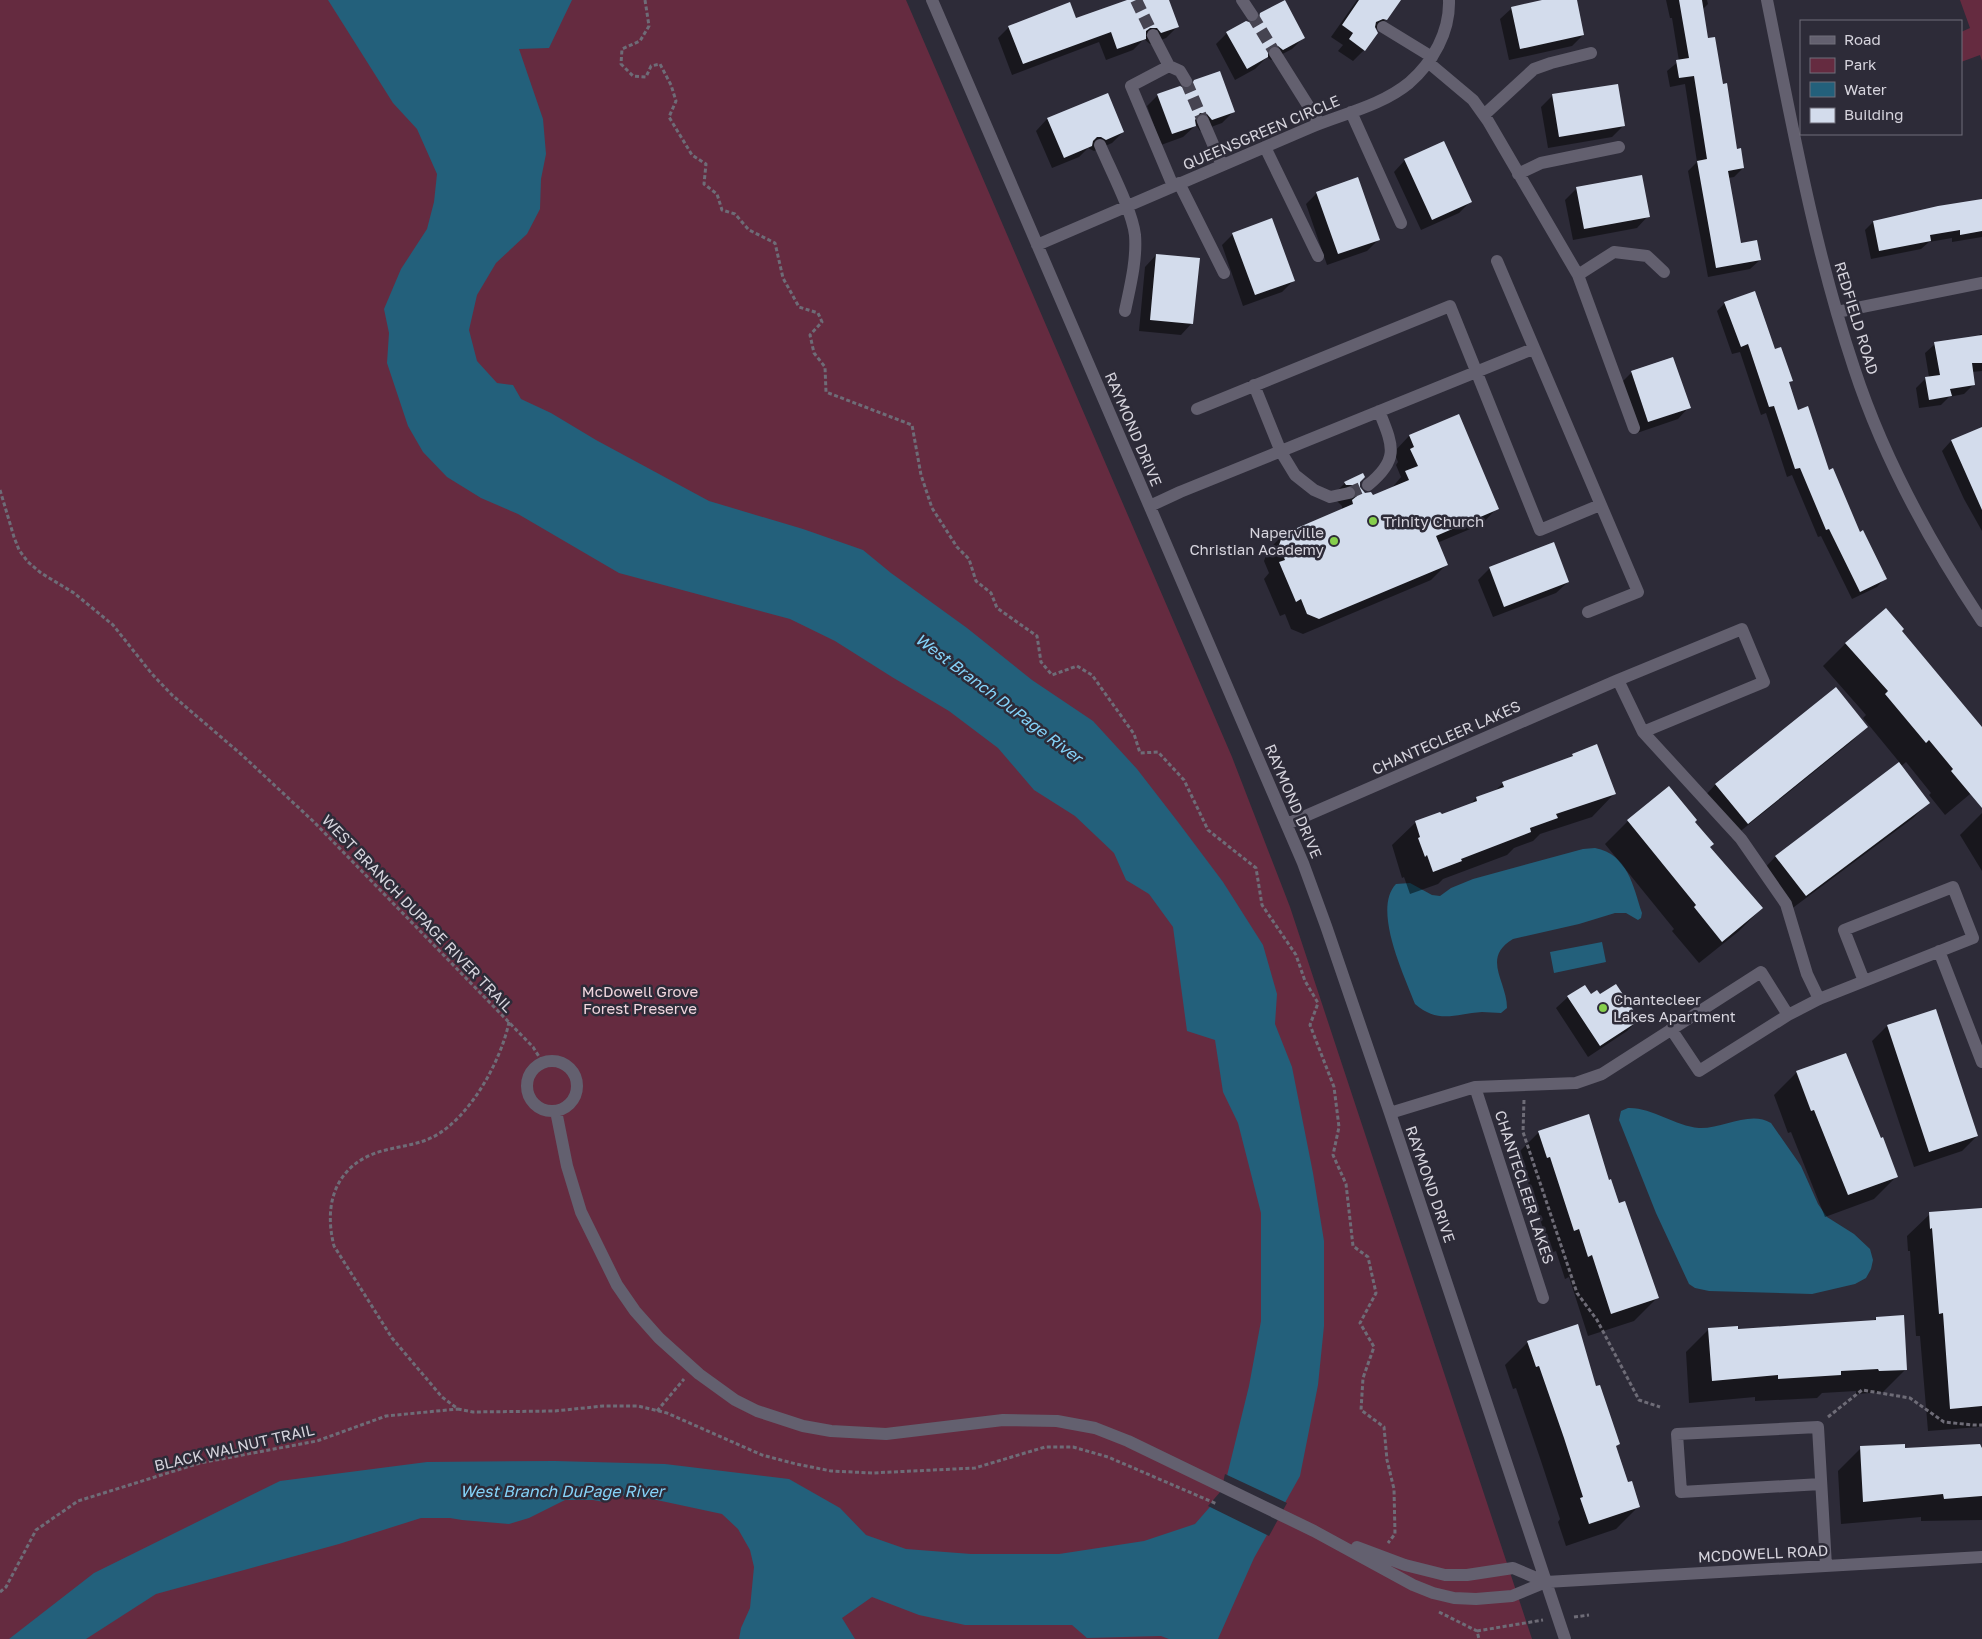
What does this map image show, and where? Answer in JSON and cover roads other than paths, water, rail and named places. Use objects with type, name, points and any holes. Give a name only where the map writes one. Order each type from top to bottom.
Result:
[{"type":"street","points":[[1242,0],[1252,15]]},
{"type":"street","name":"QUEENSGREEN CIRCLE","points":[[1037,245],[1319,124],[1384,99],[1407,84],[1430,60],[1447,23],[1449,0]]},
{"type":"street","name":"REDFIELD ROAD","points":[[1767,0],[1819,250],[1854,369],[1874,421],[1898,474],[1928,532],[1982,621]]},
{"type":"street","name":"RAYMOND DRIVE","points":[[934,1],[1037,245],[1287,824],[1326,926],[1390,1113],[1565,1639]]},
{"type":"street","points":[[1383,27],[1430,60],[1473,100],[1484,115],[1578,275],[1634,428]]},
{"type":"street","points":[[1153,35],[1170,66],[1180,71],[1186,81]]},
{"type":"street","points":[[1275,53],[1319,124]]},
{"type":"street","points":[[1484,115],[1534,70],[1551,63],[1591,53]]},
{"type":"street","points":[[1170,66],[1131,86],[1176,185],[1224,273]]},
{"type":"street","points":[[1351,112],[1402,223]]},
{"type":"street","points":[[1203,121],[1222,165]]},
{"type":"street","points":[[1100,145],[1126,206],[1134,234],[1134,264],[1125,311]]},
{"type":"street","points":[[1265,147],[1318,256]]},
{"type":"street","points":[[1518,174],[1541,163],[1619,147]]},
{"type":"street","points":[[1578,275],[1614,252],[1647,256],[1664,272]]},
{"type":"street","points":[[1497,261],[1638,592],[1588,612]]},
{"type":"street","points":[[1837,312],[1982,283]]},
{"type":"street","points":[[1197,409],[1450,306],[1540,530],[1600,505]]},
{"type":"street","points":[[1150,506],[1180,492],[1533,349]]},
{"type":"street","points":[[1254,386],[1280,452],[1296,475],[1314,490],[1330,497],[1349,493]]},
{"type":"street","points":[[1368,485],[1382,474],[1389,462],[1392,444],[1379,411]]},
{"type":"street","name":"CHANTECLEER LAKES","points":[[1287,824],[1618,680],[1742,629],[1764,682],[1643,732]]},
{"type":"street","points":[[1618,680],[1643,732],[1741,839],[1786,904],[1806,974],[1819,999]]},
{"type":"street","points":[[1671,1029],[1699,1072],[1788,1015],[1819,999],[1973,938],[1953,887],[1844,930],[1864,981]]},
{"type":"street","points":[[1940,951],[1982,1062]]},
{"type":"street","points":[[1390,1113],[1475,1087],[1576,1083],[1602,1074],[1761,972],[1788,1015]]},
{"type":"street","points":[[557,1061],[565,1064],[572,1070],[578,1088],[576,1096],[571,1103],[556,1111],[547,1111],[538,1107],[531,1100],[527,1082],[538,1065],[557,1061]]},
{"type":"street","name":"CHANTECLEER LAKES","points":[[1475,1087],[1543,1298]]},
{"type":"street","points":[[556,1111],[572,1186],[592,1236],[617,1285],[635,1311],[659,1338],[693,1369],[735,1400],[764,1414],[803,1426],[831,1431],[886,1434],[1002,1420],[1057,1422],[1095,1428],[1128,1441],[1314,1531],[1413,1585],[1454,1598],[1476,1599],[1512,1596],[1546,1582]]},
{"type":"street","points":[[1821,1484],[1681,1492],[1677,1434],[1818,1426],[1826,1566]]},
{"type":"street","points":[[1314,1531],[1405,1565],[1445,1574],[1467,1575],[1513,1568],[1546,1582]]},
{"type":"street","name":"MCDOWELL ROAD","points":[[1546,1582],[1982,1557]]},
{"type":"water","name":"West Branch DuPage River","points":[[328,0],[572,0],[549,48],[519,49],[543,119],[546,154],[541,179],[540,209],[527,234],[496,263],[477,295],[469,330],[477,361],[497,383],[513,385],[521,399],[551,413],[596,440],[709,501],[803,529],[863,550],[891,573],[967,628],[1032,680],[1093,721],[1137,769],[1178,822],[1223,882],[1263,945],[1277,994],[1275,1024],[1292,1067],[1324,1241],[1324,1326],[1318,1385],[1300,1476],[1254,1558],[1218,1639],[1169,1639],[1161,1636],[1087,1638],[1072,1625],[965,1625],[919,1615],[872,1597],[842,1618],[855,1639],[739,1639],[741,1628],[750,1608],[754,1567],[750,1550],[738,1529],[722,1514],[638,1496],[611,1495],[604,1502],[565,1500],[529,1518],[509,1524],[450,1518],[421,1518],[339,1544],[156,1594],[86,1639],[9,1639],[94,1573],[280,1481],[427,1462],[555,1461],[665,1464],[789,1479],[840,1508],[866,1535],[906,1549],[971,1554],[1059,1554],[1144,1541],[1195,1524],[1223,1492],[1249,1386],[1261,1321],[1261,1213],[1238,1123],[1223,1092],[1215,1040],[1187,1031],[1173,927],[1149,894],[1126,880],[1114,853],[1075,816],[1034,790],[998,748],[949,711],[835,641],[790,619],[619,573],[518,514],[481,498],[447,477],[423,452],[408,426],[387,363],[389,333],[384,309],[401,269],[427,229],[434,202],[437,174],[417,129],[393,103]]},
{"type":"water","points":[[1595,848],[1606,851],[1615,857],[1628,873],[1636,892],[1642,913],[1641,918],[1638,920],[1626,913],[1615,913],[1579,924],[1513,939],[1504,946],[1497,962],[1507,1008],[1501,1013],[1482,1012],[1439,1016],[1423,1010],[1415,1004],[1392,942],[1389,925],[1387,909],[1389,895],[1396,884],[1410,883],[1432,895],[1440,896],[1451,888],[1473,879],[1583,849]]},
{"type":"water","points":[[1602,942],[1606,962],[1554,973],[1550,952]]},
{"type":"water","points":[[1628,1108],[1645,1110],[1690,1127],[1699,1128],[1708,1128],[1754,1118],[1771,1123],[1801,1166],[1818,1204],[1827,1217],[1854,1234],[1870,1249],[1873,1260],[1866,1278],[1855,1284],[1812,1294],[1709,1291],[1695,1288],[1689,1284],[1656,1213],[1619,1120],[1621,1111]]},
{"type":"tunnel","points":[[1136,0],[1153,35]]},
{"type":"tunnel","points":[[1252,15],[1275,53]]},
{"type":"tunnel","points":[[1186,81],[1203,121]]},
{"type":"tunnel","points":[[1349,493],[1368,485]]},
{"type":"place","name":"Trinity Church","points":[[1373,521]]},
{"type":"place","name":"Naperville Christian Academy","points":[[1334,541]]},
{"type":"place","name":"Chantecleer Lakes Apartment","points":[[1603,1008]]},
{"type":"park label","name":"McDowell Grove Forest Preserve","points":[[640,1000]]}]
